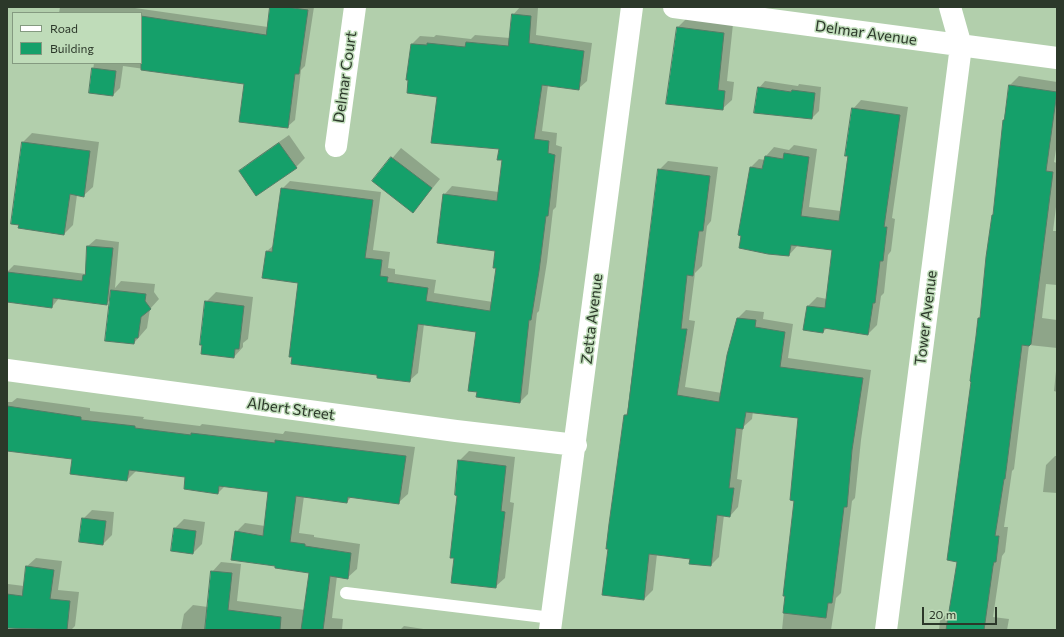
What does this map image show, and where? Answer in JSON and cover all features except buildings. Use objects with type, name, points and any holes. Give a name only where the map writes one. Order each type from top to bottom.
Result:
[{"type":"street","name":"Delmar Court","points":[[336,146],[355,7]]},
{"type":"street","name":"Zetta Avenue","points":[[551,624],[576,445],[632,7]]},
{"type":"street","name":"Delmar Avenue","points":[[674,7],[1057,58]]},
{"type":"street","name":"Tower Avenue","points":[[886,630],[961,46],[950,7]]},
{"type":"street","name":"Albert Street","points":[[7,370],[440,429],[576,445]]},
{"type":"lane","points":[[346,593],[551,624]]}]
